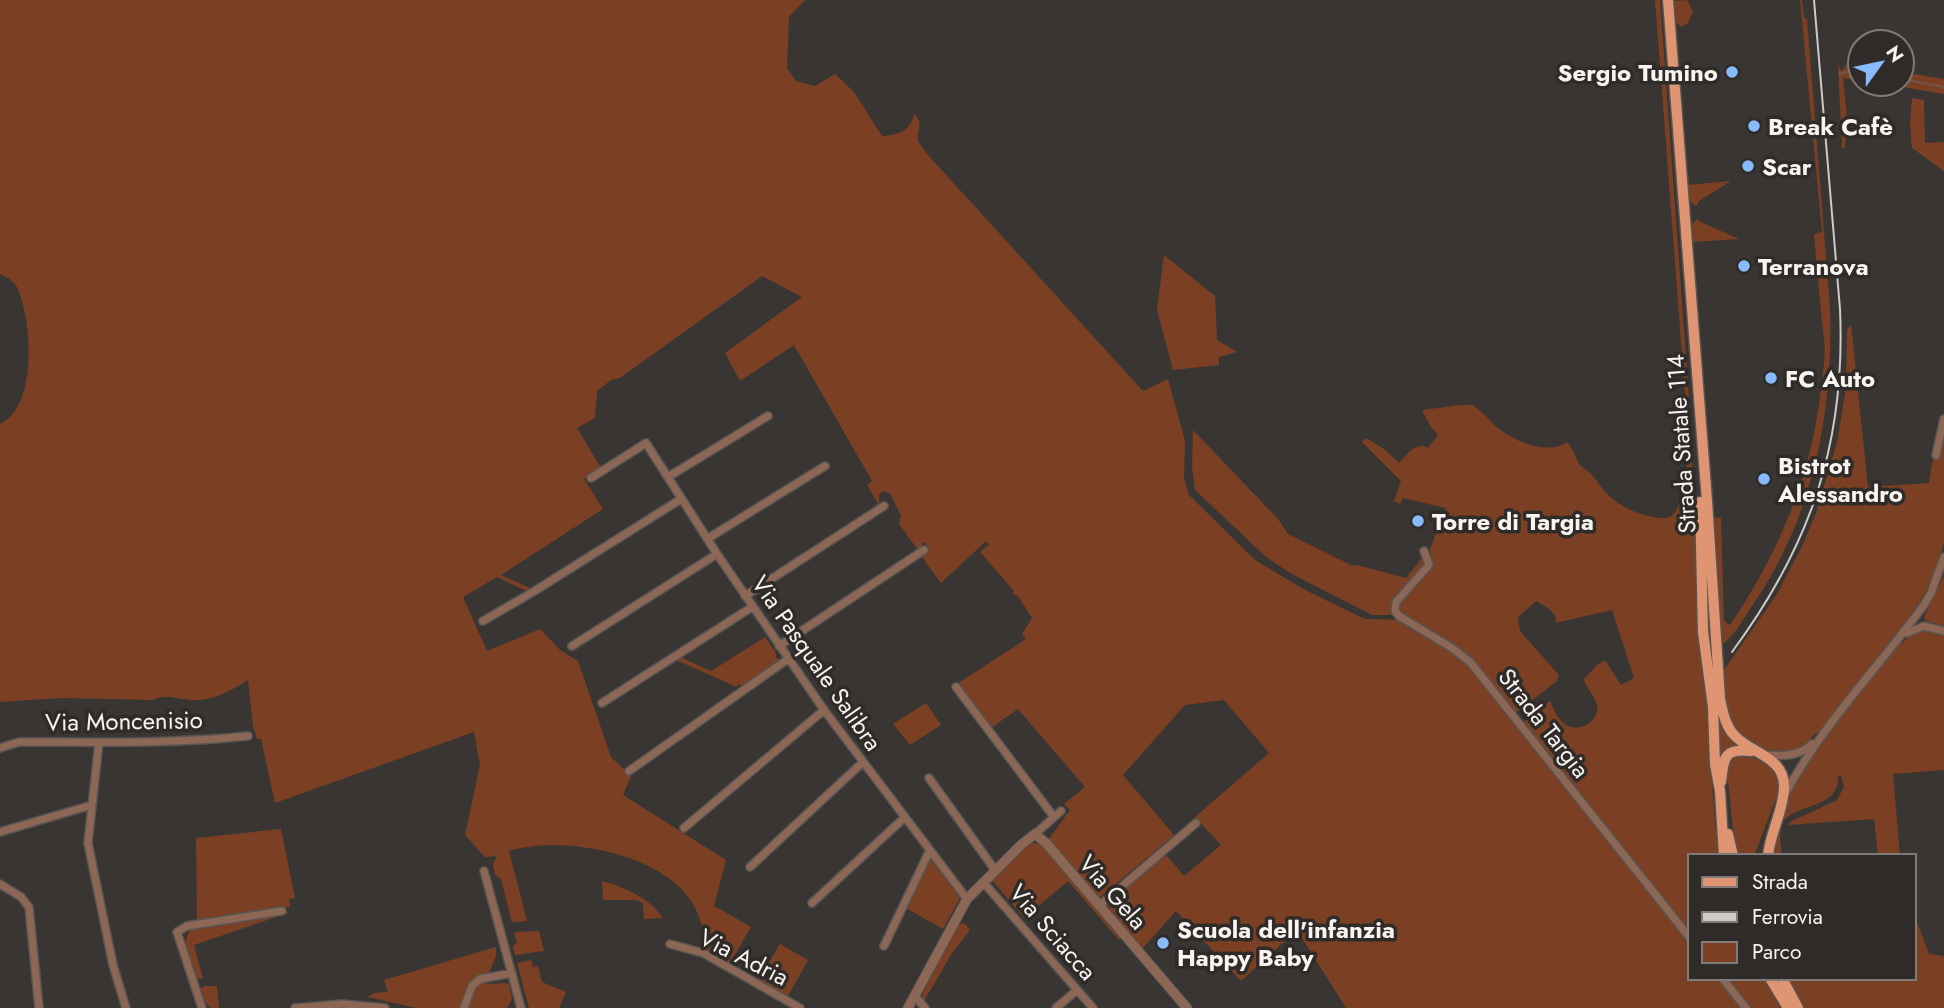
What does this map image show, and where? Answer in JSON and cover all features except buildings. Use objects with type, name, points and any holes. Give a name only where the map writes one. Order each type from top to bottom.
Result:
[{"type":"main road","name":"Strada Statale 114","points":[[1665,0],[1707,501],[1720,699],[1730,730],[1771,760],[1780,770],[1784,785],[1783,798]]},
{"type":"main road","name":"Strada Statale 114","points":[[1665,0],[1700,504],[1703,632],[1713,707],[1715,764],[1723,818],[1724,854]]},
{"type":"main road","points":[[1720,791],[1727,754],[1735,750],[1758,753]]},
{"type":"main road","points":[[1768,854],[1771,835],[1783,798]]},
{"type":"main road","points":[[1723,818],[1732,854]]},
{"type":"main road","points":[[1771,980],[1788,1008]]},
{"type":"main road","points":[[1783,980],[1798,1008]]},
{"type":"street","points":[[668,477],[768,416]]},
{"type":"street","points":[[1936,455],[1944,419]]},
{"type":"street","name":"Via Pasquale Salibra","points":[[591,478],[646,443],[788,659],[967,898]]},
{"type":"street","points":[[707,538],[825,466]]},
{"type":"street","points":[[482,621],[533,593],[681,499]]},
{"type":"street","points":[[745,596],[884,506]]},
{"type":"street","points":[[779,646],[924,550]]},
{"type":"street","name":"Strada Targia","points":[[1424,551],[1429,565],[1396,602],[1395,611],[1471,663],[1688,935]]},
{"type":"street","points":[[572,646],[717,554]]},
{"type":"street","points":[[1783,798],[1823,734],[1899,640],[1931,593],[1944,557]]},
{"type":"street","points":[[602,703],[752,607]]},
{"type":"street","points":[[1899,640],[1915,628],[1924,626],[1944,631]]},
{"type":"street","points":[[629,771],[788,659]]},
{"type":"street","points":[[956,687],[1054,817]]},
{"type":"street","points":[[684,828],[824,710]]},
{"type":"street","points":[[1758,753],[1777,756],[1799,753],[1823,734]]},
{"type":"street","name":"Via Moncenisio","points":[[0,748],[19,742],[198,741],[248,736]]},
{"type":"street","points":[[99,742],[88,844],[113,965],[126,1008]]},
{"type":"street","points":[[750,867],[863,762]]},
{"type":"street","points":[[929,778],[995,870]]},
{"type":"street","points":[[0,832],[92,805]]},
{"type":"street","points":[[908,1008],[967,898],[1062,811]]},
{"type":"street","points":[[812,903],[905,817]]},
{"type":"street","points":[[1099,906],[1196,823]]},
{"type":"street","name":"Via Gela","points":[[1035,834],[1187,1008]]},
{"type":"street","points":[[884,946],[930,850]]},
{"type":"street","points":[[484,871],[521,1008]]},
{"type":"street","name":"Via Sciacca","points":[[984,882],[1093,1008]]},
{"type":"street","points":[[0,884],[20,897],[29,907],[39,1008]]},
{"type":"street","points":[[202,1008],[177,932],[187,926],[282,911]]},
{"type":"street","name":"Via Adria","points":[[670,944],[702,953],[800,1008]]},
{"type":"street","points":[[464,1008],[475,982],[512,973]]},
{"type":"street","points":[[1724,980],[1746,1008]]},
{"type":"street","points":[[1056,1008],[1077,990]]},
{"type":"street","points":[[915,996],[925,1008]]},
{"type":"street","points":[[295,1008],[342,1004],[384,1008]]},
{"type":"green space","points":[[0,0],[805,0],[789,17],[787,68],[796,81],[815,86],[835,74],[854,92],[882,136],[903,131],[914,114],[919,124],[918,141],[927,154],[1143,391],[1168,379],[1185,441],[1184,479],[1189,495],[1255,560],[1307,591],[1365,619],[1404,620],[1470,664],[1688,939],[1688,980],[1720,980],[1742,1008],[1346,1008],[1297,930],[1241,981],[1176,911],[1142,949],[1107,905],[1166,855],[1184,876],[1221,845],[1195,817],[1269,753],[1224,700],[1185,705],[1123,775],[1174,835],[1099,898],[1048,840],[1070,810],[1064,804],[1085,787],[1018,709],[991,728],[957,684],[1026,639],[1022,634],[1032,618],[1018,596],[1012,594],[1014,591],[980,552],[989,545],[986,541],[941,583],[921,556],[930,550],[922,542],[922,548],[918,550],[899,524],[901,516],[890,493],[882,491],[879,505],[867,485],[872,481],[794,345],[740,381],[725,353],[802,297],[762,276],[620,378],[611,380],[597,391],[595,418],[577,428],[601,468],[584,479],[603,509],[501,575],[532,589],[529,592],[497,577],[463,597],[487,651],[540,629],[560,650],[578,661],[611,757],[631,776],[623,795],[726,860],[714,906],[751,927],[730,963],[725,963],[703,948],[704,936],[699,917],[687,896],[669,878],[645,864],[618,854],[559,845],[532,846],[509,851],[527,921],[512,922],[501,879],[495,875],[493,864],[497,856],[485,857],[465,835],[480,765],[474,732],[275,803],[261,739],[257,739],[253,726],[248,680],[220,695],[198,700],[167,697],[153,700],[62,698],[0,702],[0,424],[12,415],[20,401],[26,383],[28,343],[27,324],[18,289],[12,281],[0,274]]},
{"type":"green space","points":[[1655,0],[1660,0],[1690,412],[1684,416],[1683,407],[1686,407]]},
{"type":"green space","points":[[1687,0],[1693,11],[1688,23],[1681,27],[1676,22],[1674,1]]},
{"type":"green space","points":[[1800,0],[1804,17],[1807,19],[1830,308],[1828,386],[1816,462],[1792,534],[1775,569],[1747,614],[1735,632],[1721,645],[1711,517],[1721,518],[1724,621],[1730,625],[1764,570],[1778,541],[1801,482],[1817,420],[1825,346],[1814,234],[1822,232]]},
{"type":"green space","points":[[1838,63],[1841,71],[1846,65],[1846,78],[1843,78],[1847,117],[1845,148],[1842,148]]},
{"type":"green space","points":[[1916,74],[1944,79],[1944,94],[1916,89]]},
{"type":"green space","points":[[1912,98],[1924,100],[1925,143],[1944,142],[1944,171],[1912,148]]},
{"type":"green space","points":[[1731,181],[1699,201],[1696,206],[1690,201],[1688,185]]},
{"type":"green space","points":[[1697,219],[1739,239],[1693,242],[1691,225]]},
{"type":"green space","points":[[1164,255],[1215,296],[1217,340],[1237,352],[1219,357],[1219,365],[1173,370],[1157,310]]},
{"type":"green space","points":[[1851,324],[1868,487],[1929,483],[1933,458],[1938,457],[1944,429],[1944,542],[1941,556],[1925,592],[1895,637],[1902,643],[1922,631],[1944,634],[1944,770],[1893,774],[1900,854],[1878,854],[1874,819],[1788,825],[1837,800],[1844,787],[1841,775],[1830,796],[1785,820],[1780,831],[1782,854],[1773,854],[1791,793],[1805,766],[1827,737],[1819,731],[1800,748],[1788,751],[1766,750],[1750,744],[1733,727],[1726,710],[1724,670],[1777,594],[1816,513],[1837,442],[1846,388],[1847,330]]},
{"type":"green space","points":[[1472,405],[1498,428],[1522,442],[1550,448],[1567,442],[1580,465],[1613,499],[1632,510],[1659,518],[1673,515],[1680,502],[1686,478],[1687,458],[1681,421],[1689,427],[1696,507],[1701,649],[1710,717],[1709,749],[1718,854],[1688,854],[1688,931],[1523,723],[1550,701],[1558,717],[1566,725],[1577,728],[1588,724],[1595,716],[1597,705],[1584,679],[1605,660],[1621,685],[1634,678],[1612,610],[1555,623],[1556,618],[1551,610],[1536,601],[1518,617],[1520,631],[1559,675],[1557,681],[1515,713],[1471,659],[1400,614],[1397,605],[1430,567],[1430,549],[1437,524],[1446,508],[1403,498],[1400,504],[1394,501],[1401,481],[1362,442],[1366,438],[1384,449],[1399,463],[1415,448],[1428,448],[1438,435],[1422,410]]},
{"type":"green space","points":[[1193,430],[1278,519],[1288,534],[1353,566],[1406,578],[1423,557],[1426,562],[1424,567],[1394,600],[1395,615],[1372,615],[1290,573],[1265,556],[1195,490],[1192,467]]},
{"type":"green space","points":[[1706,573],[1717,710],[1740,745],[1720,764],[1707,630]]},
{"type":"green space","points":[[1944,576],[1944,626],[1926,621],[1924,617]]},
{"type":"green space","points":[[765,637],[776,653],[776,658],[781,660],[743,686],[738,684],[737,687],[676,660],[680,657],[711,671]]},
{"type":"green space","points":[[926,703],[941,725],[910,745],[893,724]]},
{"type":"green space","points":[[1746,754],[1770,766],[1777,774],[1780,788],[1755,854],[1736,854],[1726,762],[1729,757]]},
{"type":"green space","points":[[281,829],[295,898],[289,899],[290,907],[197,922],[196,838]]},
{"type":"green space","points":[[1033,843],[1043,845],[1122,937],[1119,940],[1068,881],[1024,918],[992,880],[1022,850]]},
{"type":"green space","points":[[929,859],[960,898],[943,929],[904,907]]},
{"type":"green space","points":[[602,881],[637,895],[652,905],[663,918],[644,919],[643,903],[636,900],[603,900]]},
{"type":"green space","points":[[291,912],[194,945],[203,979],[195,978],[185,943],[190,929]]},
{"type":"green space","points":[[1916,919],[1929,954],[1944,956],[1944,1008],[1803,1008],[1787,980],[1916,980]]},
{"type":"green space","points":[[964,923],[970,930],[952,953],[924,1001],[922,995],[957,925]]},
{"type":"green space","points":[[539,931],[544,951],[515,955],[513,947],[517,942],[514,932]]},
{"type":"green space","points":[[780,944],[808,960],[788,996],[759,979]]},
{"type":"green space","points":[[496,947],[496,956],[488,975],[473,982],[462,1008],[416,1008],[368,997],[374,993],[388,992],[384,980]]},
{"type":"green space","points":[[531,960],[533,967],[538,966],[542,982],[566,992],[559,1008],[529,1008],[517,963]]},
{"type":"green space","points":[[488,979],[487,984],[509,984],[512,999],[507,1008],[467,1008],[478,984]]},
{"type":"green space","points":[[1727,980],[1765,980],[1780,1008],[1749,1008]]},
{"type":"green space","points":[[217,986],[219,1008],[211,1008],[206,1003],[200,989]]},
{"type":"waterway","points":[[1839,74],[1846,72]]},
{"type":"waterway","points":[[1916,82],[1944,87]]},
{"type":"railway","points":[[1732,652],[1760,612],[1802,532],[1818,490],[1837,404],[1840,309],[1814,0]]},
{"type":"place","name":"Sergio Tumino","points":[[1732,72]]},
{"type":"place","name":"Break Cafè","points":[[1754,126]]},
{"type":"place","name":"Scar","points":[[1748,166]]},
{"type":"place","name":"Terranova","points":[[1744,266]]},
{"type":"place","name":"FC Auto","points":[[1771,378]]},
{"type":"place","name":"Bistrot Alessandro","points":[[1764,479]]},
{"type":"place","name":"Torre di Targia","points":[[1418,521]]},
{"type":"place","name":"Scuola dell'infanzia Happy Baby","points":[[1163,943]]}]
